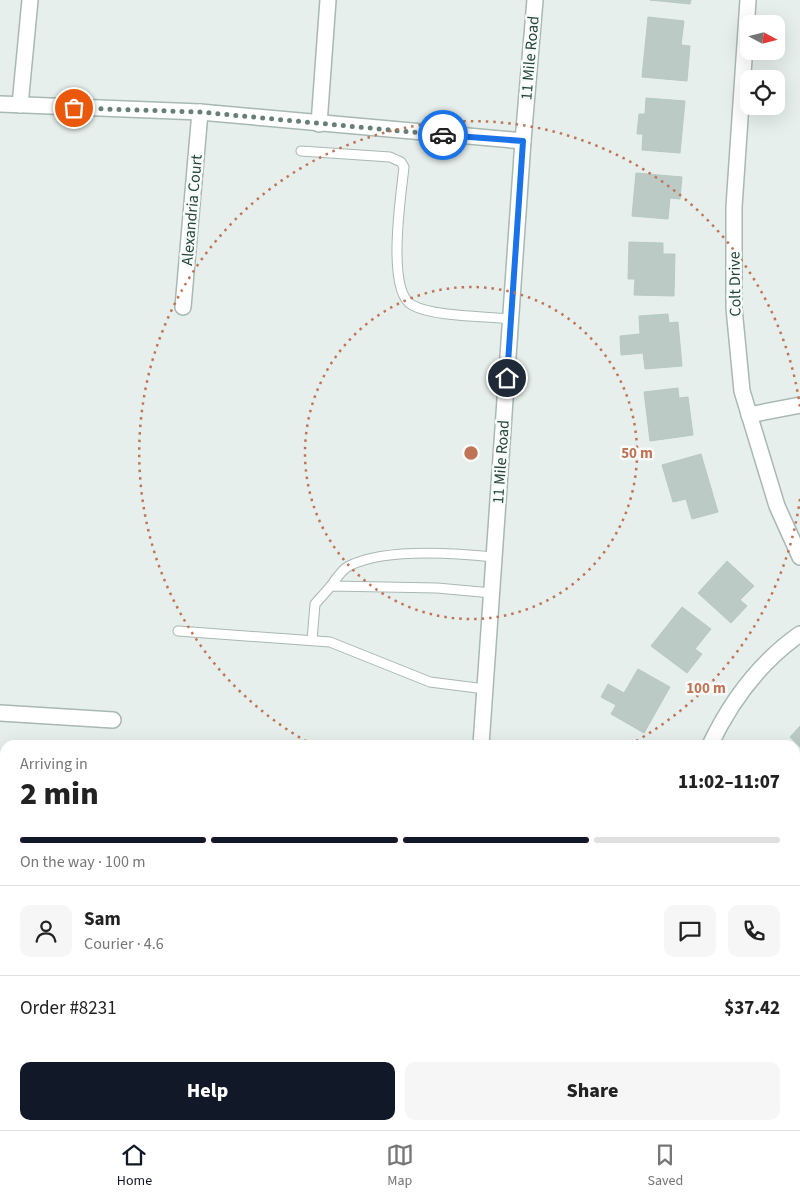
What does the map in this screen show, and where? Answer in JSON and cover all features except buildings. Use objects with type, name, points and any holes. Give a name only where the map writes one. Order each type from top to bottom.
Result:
[{"type":"street","points":[[20,105],[30,0]]},
{"type":"street","points":[[319,124],[328,0]]},
{"type":"street","name":"11 Mile Road","points":[[480,740],[523,141],[535,0]]},
{"type":"street","name":"Colt Drive","points":[[748,0],[734,197],[734,308],[742,391],[777,506],[800,558]]},
{"type":"street","points":[[0,104],[200,112],[523,141]]},
{"type":"street","name":"Alexandria Court","points":[[183,307],[200,112]]},
{"type":"street","points":[[749,415],[800,405]]},
{"type":"street","points":[[712,740],[721,722],[754,676],[779,649],[800,634]]},
{"type":"street","points":[[0,714],[112,720]]},
{"type":"lane","points":[[301,151],[390,157],[401,162],[404,167],[397,245],[398,278],[403,298],[410,304],[430,311],[511,319]]},
{"type":"lane","points":[[312,640],[315,604],[348,566],[395,555],[462,554],[494,557]]},
{"type":"lane","points":[[331,586],[436,588],[492,593]]},
{"type":"lane","points":[[178,631],[330,642],[430,682],[485,689]]},
{"type":"way so far","points":[[74,108],[183,113],[200,112],[443,135]]},
{"type":"route","points":[[443,135],[523,141],[507,378]]}]
